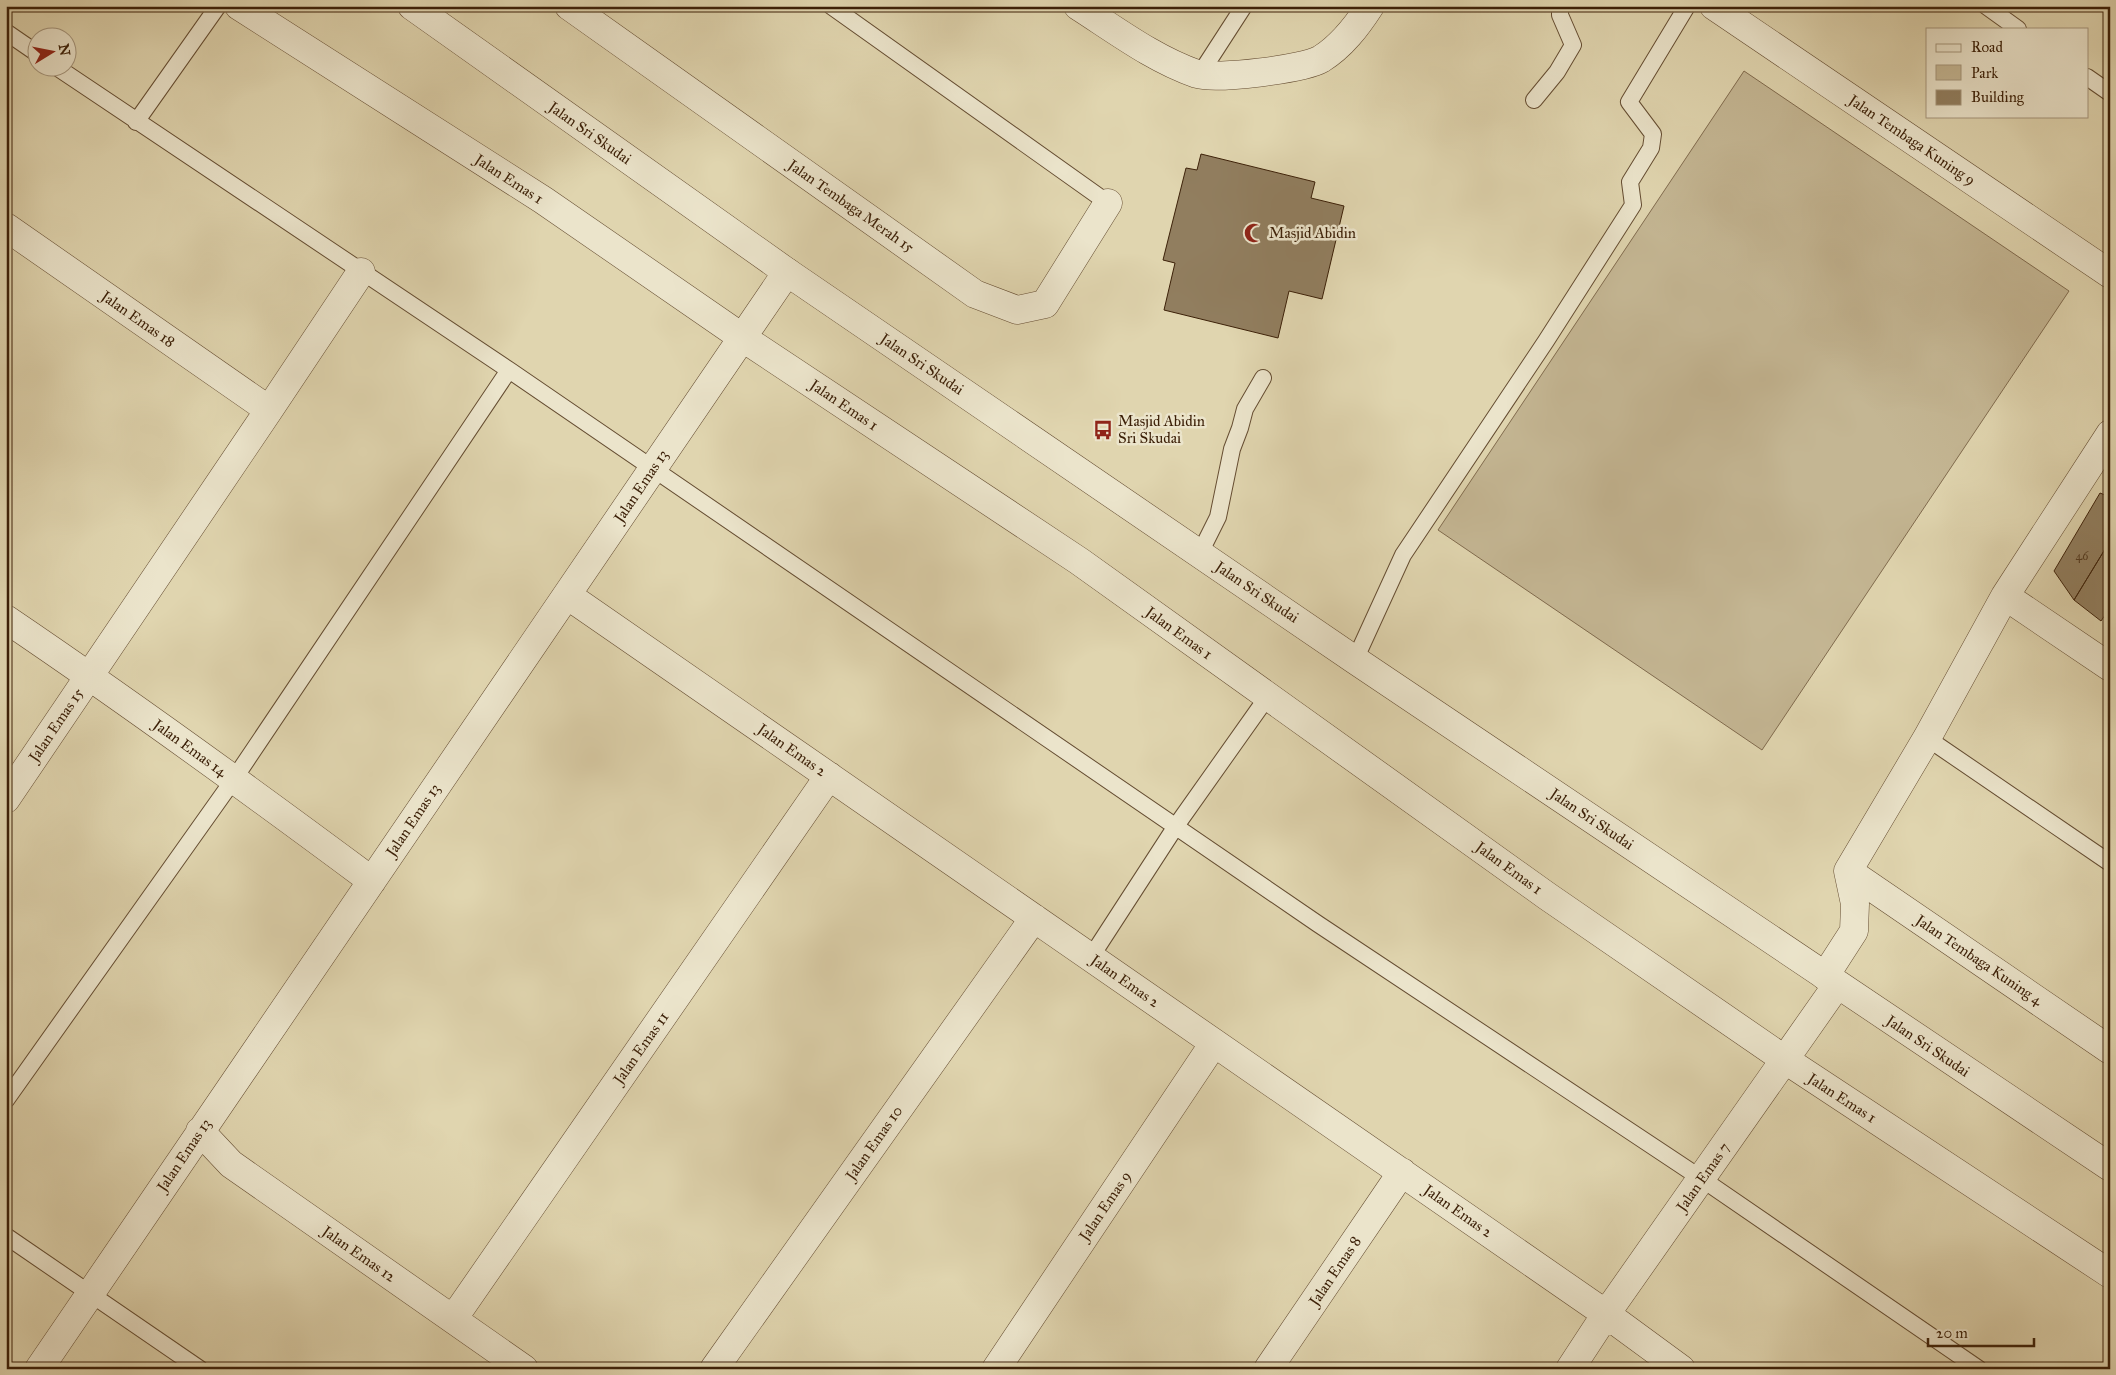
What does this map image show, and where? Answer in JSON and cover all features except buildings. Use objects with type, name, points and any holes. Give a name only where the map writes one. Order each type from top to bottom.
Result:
[{"type":"street","name":"Jalan Emas 1","points":[[239,6],[543,200],[742,338],[1079,561],[1548,896],[1784,1059],[2110,1274]]},
{"type":"street","name":"Jalan Sri Skudai","points":[[412,6],[787,272],[1355,660],[2110,1167]]},
{"type":"street","name":"Jalan Tembaga Merah 15","points":[[569,6],[975,294],[1017,310],[1045,304],[1108,203]]},
{"type":"street","points":[[1078,6],[1154,56],[1200,74],[1254,74],[1321,59],[1353,32],[1370,6]]},
{"type":"street","name":"Jalan Tembaga Kuning 9","points":[[1714,6],[2110,274]]},
{"type":"street","name":"Jalan Emas 18","points":[[6,227],[269,410]]},
{"type":"street","points":[[89,675],[360,272]]},
{"type":"street","name":"Jalan Emas 13","points":[[39,1369],[787,272]]},
{"type":"street","points":[[1848,871],[1927,738],[2005,596],[2105,448]]},
{"type":"street","name":"Jalan Emas 2","points":[[567,595],[1402,1172],[1682,1369]]},
{"type":"street","points":[[2005,596],[2110,667]]},
{"type":"street","name":"Jalan Emas 14","points":[[6,619],[89,675],[372,880]]},
{"type":"street","name":"Jalan Emas 15","points":[[6,799],[89,675]]},
{"type":"street","name":"Jalan Emas 11","points":[[453,1319],[829,776]]},
{"type":"street","name":"Jalan Emas 7","points":[[1570,1369],[1606,1314],[1784,1059],[1831,981],[1854,931],[1856,904],[1848,871]]},
{"type":"street","name":"Jalan Tembaga Kuning 4","points":[[1848,871],[2110,1050]]},
{"type":"street","name":"Jalan Emas 10","points":[[714,1369],[1034,918]]},
{"type":"street","name":"Jalan Emas 9","points":[[996,1369],[1214,1043]]},
{"type":"street","name":"Jalan Emas 12","points":[[200,1131],[231,1164],[524,1369]]},
{"type":"street","name":"Jalan Emas 8","points":[[1268,1369],[1402,1172]]},
{"type":"lane","points":[[136,122],[218,6]]},
{"type":"lane","points":[[831,6],[1108,203]]},
{"type":"lane","points":[[1200,74],[1244,6]]},
{"type":"lane","points":[[1534,100],[1557,72],[1573,45],[1560,15],[1560,6]]},
{"type":"lane","points":[[1355,660],[1403,555],[1546,341],[1633,205],[1630,182],[1651,148],[1653,134],[1629,102],[1687,6]]},
{"type":"lane","points":[[1986,6],[2017,28]]},
{"type":"lane","points":[[6,32],[28,47]]},
{"type":"lane","points":[[72,78],[509,370],[1318,924],[1702,1179],[1979,1369]]},
{"type":"lane","points":[[2088,78],[2110,93]]},
{"type":"lane","points":[[6,1100],[234,779],[509,370]]},
{"type":"lane","points":[[1200,553],[1218,517],[1232,449],[1245,409],[1263,378]]},
{"type":"lane","points":[[1091,957],[1176,826],[1268,696]]},
{"type":"lane","points":[[1927,738],[2110,863]]},
{"type":"lane","points":[[6,1236],[89,1295],[200,1369]]},
{"type":"green space","points":[[1744,71],[2069,291],[1762,750],[1438,530]]},
{"type":"place","name":"Masjid Abidin","points":[[1254,233]]},
{"type":"place","name":"Masjid Abidin Sri Skudai","points":[[1103,430]]}]
